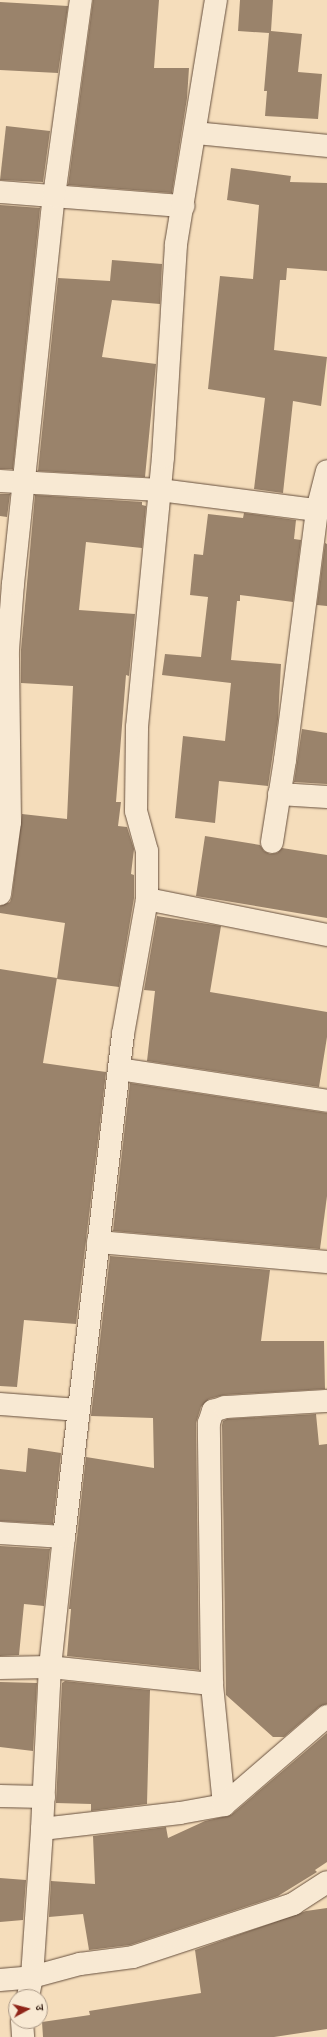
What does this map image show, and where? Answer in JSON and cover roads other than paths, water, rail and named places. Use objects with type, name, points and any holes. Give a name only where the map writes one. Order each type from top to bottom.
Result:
[{"type":"street","points":[[0,894],[10,822],[4,649],[7,583],[24,482],[54,196],[81,0]]},
{"type":"street","points":[[30,1987],[44,1797],[50,1667],[78,1410],[118,1069],[147,899],[147,851],[136,811],[137,727],[160,490],[176,244],[216,0]]},
{"type":"street","points":[[195,133],[327,146]]},
{"type":"street","points":[[0,192],[182,206]]},
{"type":"street","points":[[272,842],[322,533],[317,510],[327,472]]},
{"type":"street","points":[[0,481],[160,490],[317,510]]},
{"type":"street","points":[[279,794],[327,797]]},
{"type":"street","points":[[147,899],[327,935]]},
{"type":"street","points":[[118,1069],[327,1102]]},
{"type":"street","points":[[98,1242],[327,1262]]},
{"type":"street","points":[[224,1805],[212,1684],[209,1422],[214,1411],[225,1407],[327,1401]]},
{"type":"street","points":[[0,1404],[78,1410]]},
{"type":"street","points":[[0,1533],[64,1537]]},
{"type":"street","points":[[0,1668],[50,1667],[212,1684]]},
{"type":"street","points":[[42,1829],[180,1813],[224,1805],[327,1716]]},
{"type":"street","points":[[0,1796],[44,1797]]},
{"type":"street","points":[[0,1980],[30,1987],[80,1964],[133,1957],[222,1929],[293,1904],[327,1882]]}]
